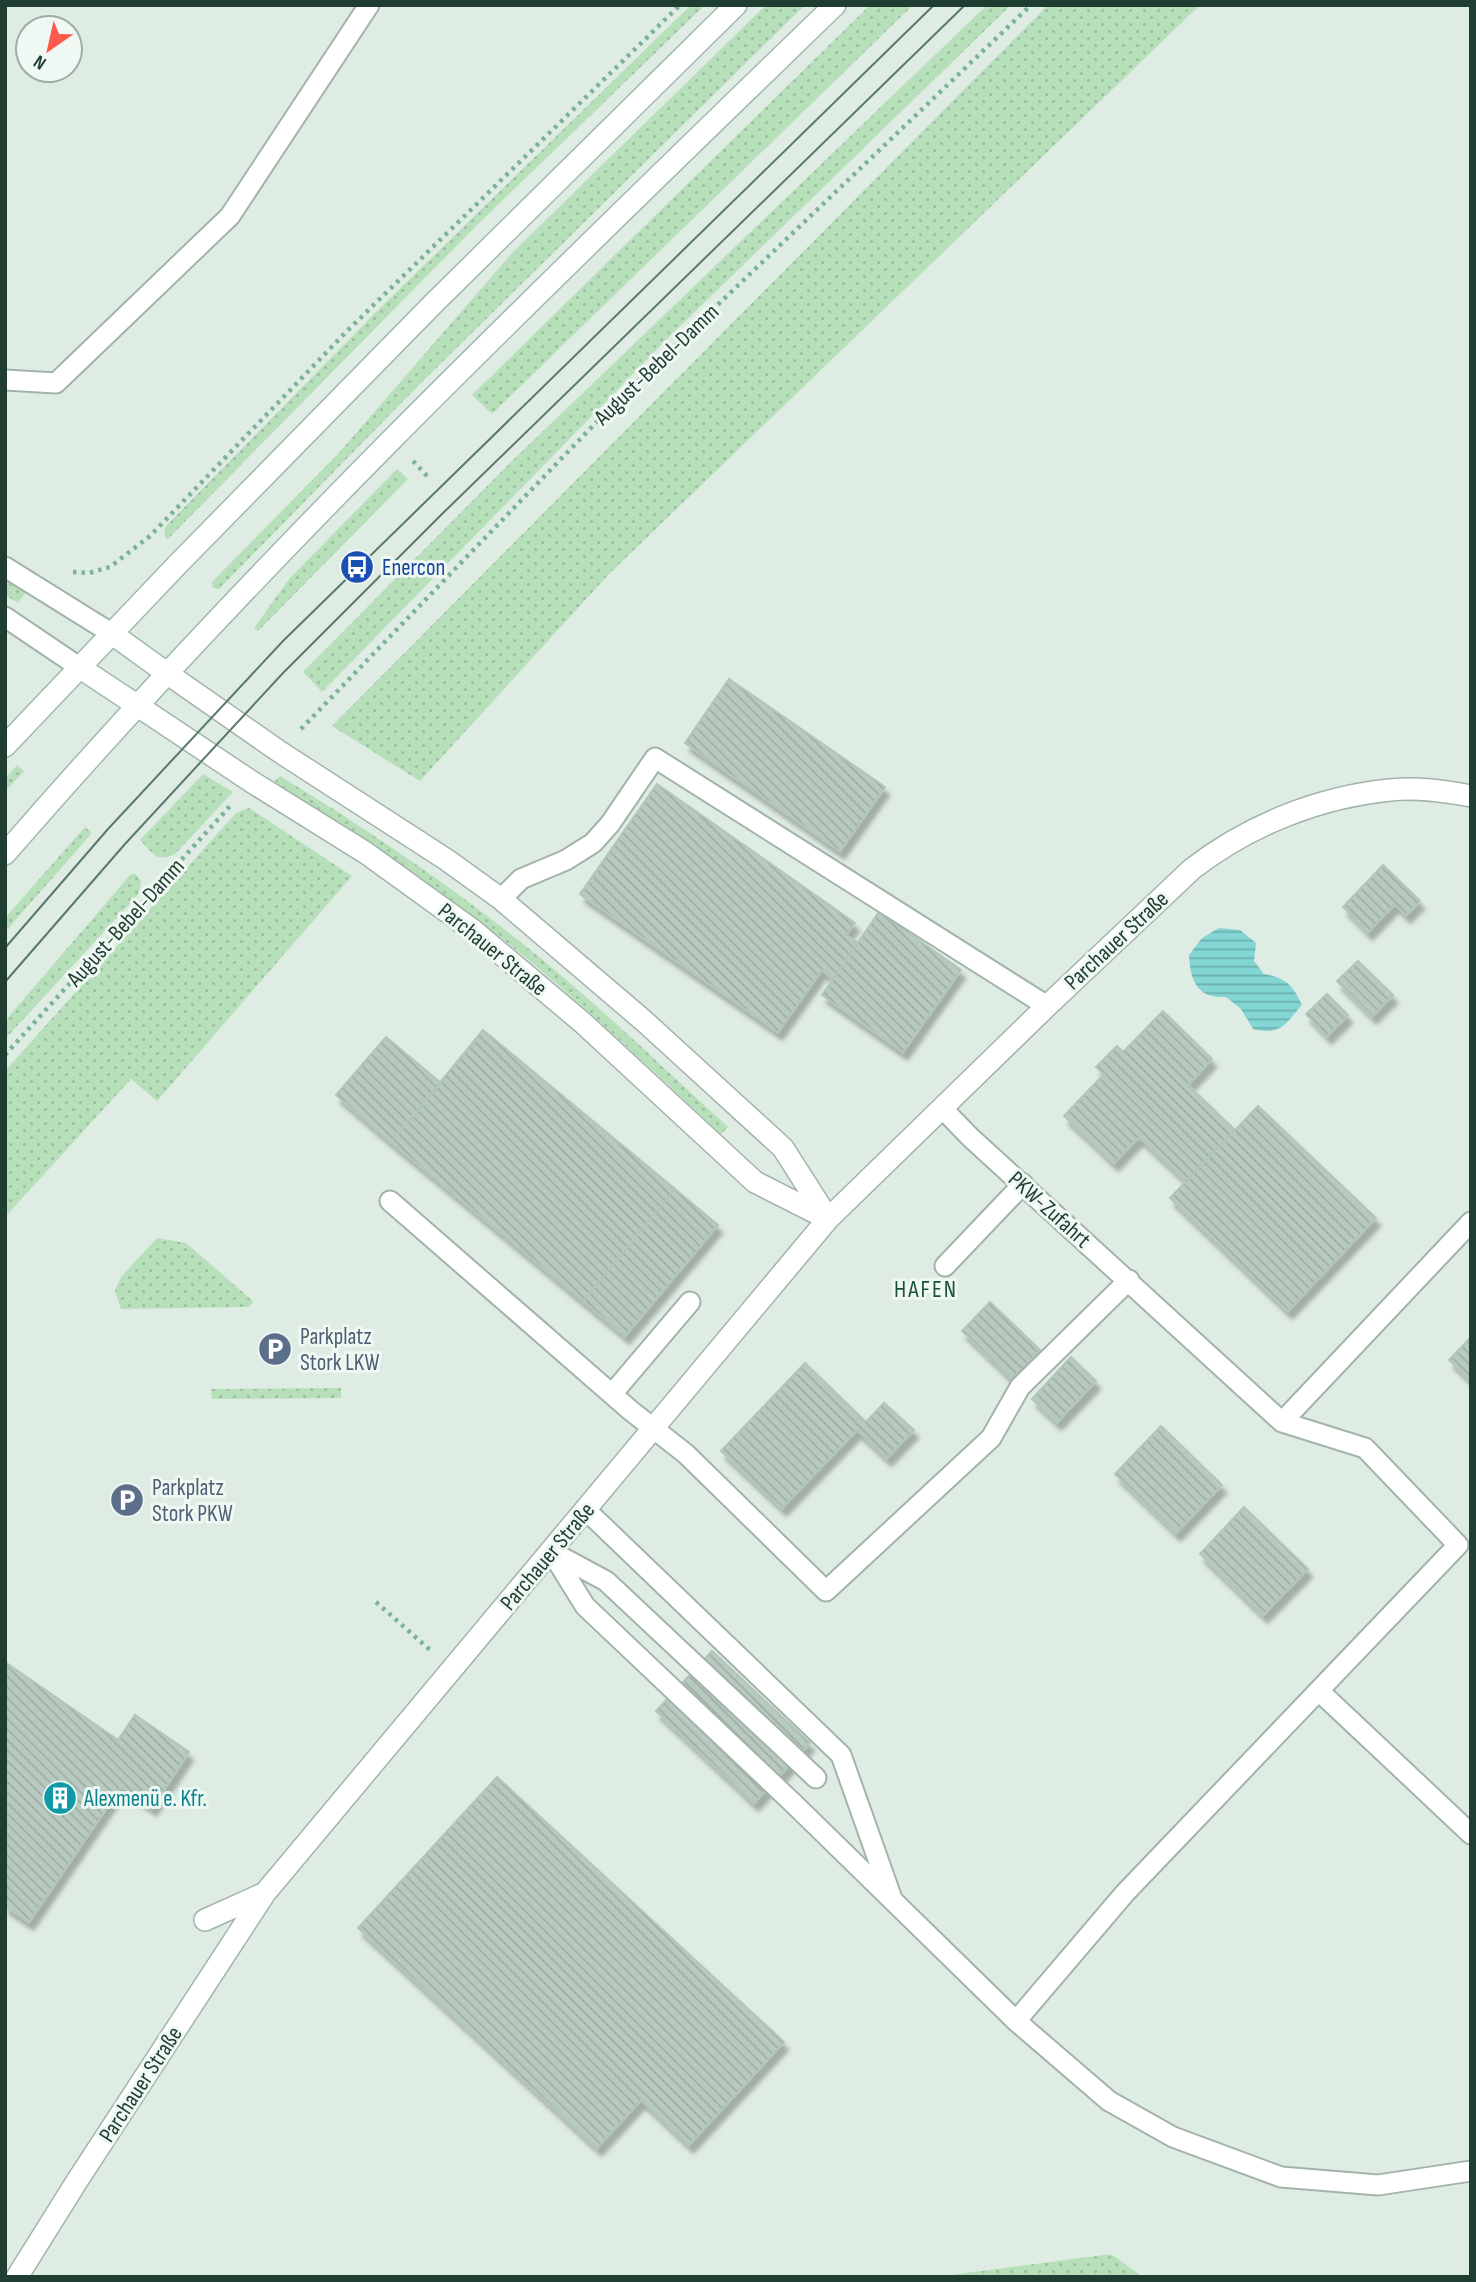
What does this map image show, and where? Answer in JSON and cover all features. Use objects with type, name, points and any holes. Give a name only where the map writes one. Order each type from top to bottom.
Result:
[{"type":"street","points":[[5,746],[111,633],[424,312],[736,5]]},
{"type":"street","points":[[5,854],[168,674],[421,411],[835,5]]},
{"type":"street","points":[[111,633],[168,674]]},
{"type":"street","points":[[79,667],[138,706]]},
{"type":"street","name":"Parchauer Straße","points":[[168,674],[501,899],[644,1021],[783,1148],[828,1219]]},
{"type":"street","name":"Parchauer Straße","points":[[138,706],[252,782],[366,853],[474,931],[583,1023],[755,1182],[828,1219]]},
{"type":"street","name":"Parchauer Straße","points":[[17,2277],[265,1893],[828,1219],[1047,1006],[1192,869],[1215,852],[1240,836],[1277,819],[1352,795],[1392,789],[1435,790],[1471,796]]},
{"type":"street","name":"Parchauer Straße","points":[[205,1920],[265,1893]]},
{"type":"lane","points":[[5,380],[56,383],[230,216],[369,5]]},
{"type":"lane","points":[[5,567],[111,633]]},
{"type":"lane","points":[[5,617],[79,667]]},
{"type":"lane","points":[[501,899],[521,879],[566,860],[593,843],[610,824],[655,758],[1047,1006]]},
{"type":"lane","name":"PKW-Zufahrt","points":[[943,1109],[970,1137],[1282,1422]]},
{"type":"lane","points":[[945,1266],[1023,1184]]},
{"type":"lane","points":[[390,1201],[612,1394],[686,1454],[826,1591],[991,1438],[1020,1387],[1129,1280]]},
{"type":"lane","points":[[1016,2021],[1125,1893],[1319,1691],[1464,1546],[1365,1448],[1282,1422],[1471,1222]]},
{"type":"lane","points":[[612,1394],[690,1302]]},
{"type":"lane","points":[[586,1510],[841,1755],[893,1900]]},
{"type":"lane","points":[[551,1552],[606,1581],[816,1778]]},
{"type":"lane","points":[[551,1552],[584,1606],[794,1804],[1016,2021],[1109,2101],[1173,2137],[1281,2176],[1378,2185],[1471,2171]]},
{"type":"lane","points":[[1319,1691],[1471,1834]]},
{"type":"path","points":[[66,571],[89,573],[110,568],[150,536],[345,333],[680,5]]},
{"type":"path","name":"August-Bebel-Damm","points":[[295,736],[612,406],[1031,5]]},
{"type":"path","points":[[413,461],[428,477]]},
{"type":"path","name":"August-Bebel-Damm","points":[[5,1055],[239,796]]},
{"type":"path","points":[[376,1602],[452,1670]]},
{"type":"green space","points":[[691,5],[705,5],[479,223],[167,540],[164,533],[166,526],[378,310]]},
{"type":"green space","points":[[766,5],[805,5],[415,389],[219,589],[213,588],[212,582],[338,454],[514,251]]},
{"type":"green space","points":[[870,5],[913,5],[492,414],[472,395]]},
{"type":"green space","points":[[987,5],[1011,5],[671,335],[322,692],[303,672],[512,461]]},
{"type":"green space","points":[[1048,5],[1200,5],[609,574],[420,781],[332,726]]},
{"type":"green space","points":[[397,469],[408,479],[258,631],[254,628],[289,579]]},
{"type":"green space","points":[[5,581],[25,593],[18,603],[5,595]]},
{"type":"green space","points":[[17,765],[24,771],[5,792],[5,779]]},
{"type":"green space","points":[[203,774],[233,792],[175,854],[169,857],[155,855],[140,840]]},
{"type":"green space","points":[[280,776],[453,890],[508,932],[592,1003],[728,1127],[721,1134],[564,990],[460,906],[387,854],[273,783]]},
{"type":"green space","points":[[249,808],[352,876],[157,1101],[131,1079],[5,1217],[5,1071],[236,813]]},
{"type":"green space","points":[[85,827],[92,833],[5,932],[5,918]]},
{"type":"green space","points":[[131,874],[141,880],[137,896],[5,1039],[5,1021]]},
{"type":"green space","points":[[157,1238],[186,1243],[254,1302],[248,1307],[121,1309],[115,1290],[121,1277]]},
{"type":"green space","points":[[341,1388],[341,1398],[212,1399],[211,1389]]},
{"type":"green space","points":[[1111,2254],[1143,2277],[936,2277]]},
{"type":"water","points":[[1219,928],[1240,930],[1256,943],[1254,961],[1264,974],[1283,980],[1295,992],[1302,1005],[1282,1027],[1270,1031],[1253,1029],[1241,1009],[1226,997],[1208,995],[1197,986],[1191,972],[1189,955],[1202,938]]},
{"type":"building","points":[[729,679],[885,787],[840,851],[685,743]]},
{"type":"building","points":[[657,784],[855,923],[846,935],[858,943],[833,979],[822,970],[778,1032],[580,894]]},
{"type":"building","points":[[1383,865],[1420,901],[1406,915],[1395,904],[1368,932],[1343,907]]},
{"type":"building","points":[[879,912],[961,970],[903,1052],[822,995]]},
{"type":"building","points":[[1358,961],[1393,995],[1372,1016],[1337,981]]},
{"type":"building","points":[[1327,994],[1348,1015],[1327,1036],[1306,1014]]},
{"type":"building","points":[[1163,1011],[1212,1059],[1188,1085],[1235,1130],[1186,1181],[1139,1137],[1114,1163],[1064,1116],[1104,1074],[1096,1067],[1117,1046],[1123,1052]]},
{"type":"building","points":[[483,1030],[675,1189],[583,1301],[391,1142]]},
{"type":"building","points":[[386,1037],[441,1083],[391,1142],[336,1095]]},
{"type":"building","points":[[1258,1106],[1376,1218],[1288,1311],[1170,1198]]},
{"type":"building","points":[[675,1189],[718,1225],[625,1336],[583,1301]]},
{"type":"building","points":[[990,1302],[1040,1350],[1012,1379],[962,1331]]},
{"type":"building","points":[[1471,1337],[1471,1381],[1449,1360]]},
{"type":"building","points":[[1071,1357],[1096,1381],[1057,1422],[1032,1399]]},
{"type":"building","points":[[805,1363],[866,1422],[884,1403],[914,1430],[887,1458],[857,1430],[782,1508],[721,1451]]},
{"type":"building","points":[[1161,1426],[1222,1485],[1176,1533],[1115,1474]]},
{"type":"building","points":[[1244,1507],[1308,1569],[1263,1615],[1200,1554]]},
{"type":"building","points":[[712,1651],[810,1743],[754,1803],[656,1711]]},
{"type":"building","name":"Alexmenü e. Kfr.","points":[[5,1662],[118,1740],[135,1715],[189,1752],[152,1808],[121,1787],[29,1922],[5,1906]]},
{"type":"building","points":[[497,1777],[784,2042],[689,2145],[641,2100],[597,2148],[358,1928]]},
{"type":"tram line","points":[[5,948],[108,829],[283,641],[934,5]]},
{"type":"tram line","points":[[5,982],[125,844],[283,673],[441,515],[965,5]]},
{"type":"place","name":"Enercon","points":[[357,567]]},
{"type":"place","name":"Parkplatz Stork LKW","points":[[275,1349]]},
{"type":"place","name":"Parkplatz Stork PKW","points":[[127,1500]]},
{"type":"place","name":"Alexmenü e. Kfr.","points":[[60,1798]]},
{"type":"district","name":"HAFEN","points":[[926,1289]]}]
